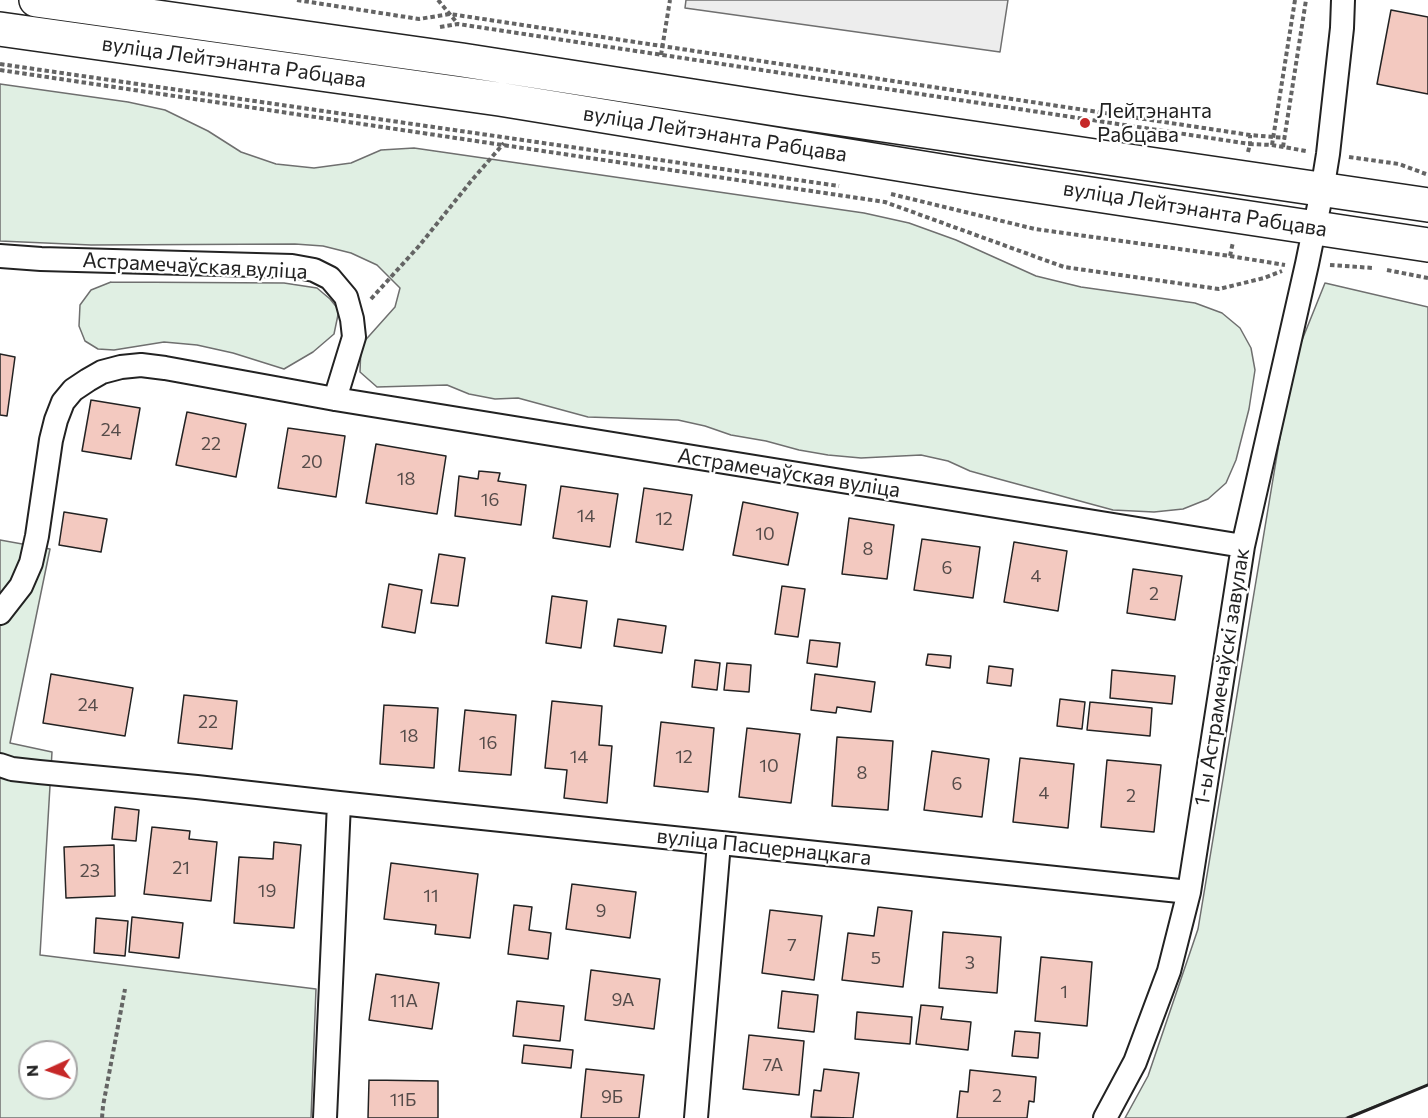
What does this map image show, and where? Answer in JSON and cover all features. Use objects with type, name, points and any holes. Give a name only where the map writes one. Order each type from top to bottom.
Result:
[{"type":"highway","name":"вуліца Лейтэнанта Рабцава","points":[[36,0],[462,60],[1428,206]]},
{"type":"highway","name":"вуліца Лейтэнанта Рабцава","points":[[0,29],[499,99],[978,177],[1428,245]]},
{"type":"street","name":"1-ы Астрамечаўскі завулак","points":[[1105,1118],[1139,1052],[1169,971],[1189,892],[1243,546],[1299,265],[1314,227],[1322,191],[1328,154],[1343,0]]},
{"type":"street","name":"Астрамечаўская вуліца","points":[[0,256],[292,266],[314,270],[330,278],[346,297],[352,319],[354,338],[335,399]]},
{"type":"street","name":"Астрамечаўская вуліца","points":[[0,613],[21,586],[31,563],[51,440],[63,402],[73,390],[102,372],[141,365],[335,399],[1243,546]]},
{"type":"street","name":"вуліца Пасцернацкага","points":[[0,765],[12,769],[39,772],[1189,892]]},
{"type":"street","points":[[325,1118],[339,803]]},
{"type":"street","points":[[696,1118],[719,843]]},
{"type":"path","points":[[297,0],[419,19],[450,14],[1250,135],[1285,138]]},
{"type":"path","points":[[438,0],[458,24]]},
{"type":"path","points":[[661,55],[670,0]]},
{"type":"path","points":[[1272,146],[1295,0]]},
{"type":"path","points":[[1283,147],[1306,0]]},
{"type":"path","points":[[438,27],[458,24],[1250,144],[1250,135]]},
{"type":"path","points":[[0,64],[849,187]]},
{"type":"path","points":[[0,70],[885,202],[1064,267],[1219,289],[1264,278],[1299,265]]},
{"type":"path","points":[[352,319],[419,246],[472,180],[504,145],[506,138]]},
{"type":"path","points":[[884,192],[1035,229],[1299,265],[1379,269],[1428,278]]},
{"type":"path","points":[[102,1118],[125,989]]},
{"type":"green space","points":[[0,84],[128,102],[165,110],[208,131],[241,152],[276,164],[314,168],[351,163],[381,150],[414,148],[864,213],[909,223],[956,240],[1036,276],[1081,287],[1195,303],[1222,313],[1240,328],[1251,348],[1255,370],[1249,409],[1236,460],[1226,483],[1208,499],[1183,509],[1154,512],[1113,510],[970,471],[948,461],[921,455],[861,458],[828,455],[731,435],[678,420],[588,417],[518,398],[495,399],[469,394],[447,385],[377,387],[360,372],[361,345],[395,307],[400,288],[377,265],[351,253],[323,246],[295,244],[91,245],[0,241]]},
{"type":"green space","points":[[111,282],[284,283],[317,288],[339,310],[334,334],[313,352],[284,369],[233,353],[197,345],[164,342],[114,350],[98,349],[85,341],[79,326],[80,305],[91,290]]},
{"type":"green space","points":[[1325,283],[1428,307],[1428,1085],[1345,1118],[1125,1118],[1148,1076],[1198,929],[1292,365]]},
{"type":"green space","points":[[0,540],[50,549],[10,743],[52,752],[40,955],[316,989],[311,1118],[0,1118]]},
{"type":"shaded area","points":[[686,0],[1008,0],[1000,52],[685,8]]},
{"type":"building","points":[[1391,10],[1428,17],[1428,94],[1377,84]]},
{"type":"building","points":[[0,354],[15,357],[7,416],[0,415]]},
{"type":"building","points":[[91,400],[140,408],[131,459],[82,451]]},
{"type":"building","points":[[187,412],[246,424],[236,477],[176,465]]},
{"type":"building","points":[[288,428],[345,436],[336,497],[278,488]]},
{"type":"building","points":[[376,444],[446,456],[437,514],[366,503]]},
{"type":"building","points":[[479,471],[500,473],[498,481],[526,485],[521,525],[455,516],[459,476],[478,479]]},
{"type":"building","points":[[561,486],[618,494],[610,547],[553,538]]},
{"type":"building","points":[[644,488],[692,495],[683,550],[636,542]]},
{"type":"building","points":[[743,502],[798,513],[788,565],[733,555]]},
{"type":"building","points":[[64,512],[107,519],[101,552],[59,545]]},
{"type":"building","points":[[849,518],[894,525],[887,579],[842,574]]},
{"type":"building","points":[[922,539],[980,547],[973,598],[914,590]]},
{"type":"building","points":[[1014,542],[1067,551],[1058,611],[1004,602]]},
{"type":"building","points":[[439,554],[465,558],[458,606],[431,603]]},
{"type":"building","points":[[1133,569],[1182,576],[1175,620],[1127,613]]},
{"type":"building","points":[[389,584],[422,590],[415,633],[382,627]]},
{"type":"building","points":[[782,586],[805,589],[798,637],[775,634]]},
{"type":"building","points":[[552,596],[587,601],[581,648],[546,643]]},
{"type":"building","points":[[618,619],[666,626],[662,653],[614,646]]},
{"type":"building","points":[[810,640],[840,643],[837,667],[807,663]]},
{"type":"building","points":[[928,654],[951,656],[950,668],[926,665]]},
{"type":"building","points":[[695,660],[720,663],[717,690],[692,687]]},
{"type":"building","points":[[727,663],[751,665],[749,692],[724,690]]},
{"type":"building","points":[[989,666],[1013,669],[1011,686],[987,683]]},
{"type":"building","points":[[1112,670],[1175,676],[1172,704],[1110,698]]},
{"type":"building","points":[[51,674],[133,688],[125,736],[43,723]]},
{"type":"building","points":[[815,674],[875,682],[871,712],[837,707],[836,713],[811,710]]},
{"type":"building","points":[[184,695],[237,701],[232,749],[178,743]]},
{"type":"building","points":[[1060,699],[1085,702],[1082,729],[1057,726]]},
{"type":"building","points":[[552,701],[602,706],[599,745],[612,746],[607,803],[564,798],[567,770],[545,768]]},
{"type":"building","points":[[1090,702],[1152,708],[1150,736],[1087,730]]},
{"type":"building","points":[[384,705],[438,708],[434,768],[380,764]]},
{"type":"building","points":[[465,710],[516,715],[511,775],[459,771]]},
{"type":"building","points":[[661,722],[714,728],[708,792],[654,786]]},
{"type":"building","points":[[747,728],[800,734],[791,803],[739,797]]},
{"type":"building","points":[[837,737],[893,741],[888,810],[832,806]]},
{"type":"building","points":[[932,751],[989,759],[982,817],[924,810]]},
{"type":"building","points":[[1020,758],[1074,764],[1068,828],[1013,822]]},
{"type":"building","points":[[1107,760],[1161,765],[1154,832],[1101,827]]},
{"type":"building","points":[[115,807],[139,810],[136,841],[112,839]]},
{"type":"building","points":[[152,827],[190,831],[189,839],[217,842],[211,901],[144,894]]},
{"type":"building","points":[[274,842],[301,845],[294,928],[234,923],[239,857],[273,859]]},
{"type":"building","points":[[114,845],[115,896],[66,898],[64,847]]},
{"type":"building","points":[[391,863],[478,874],[470,938],[435,934],[436,925],[384,919]]},
{"type":"building","points":[[572,884],[636,892],[630,938],[566,929]]},
{"type":"building","points":[[514,905],[532,907],[529,930],[551,933],[548,959],[508,954]]},
{"type":"building","points":[[878,907],[912,911],[903,987],[842,980],[848,933],[874,936]]},
{"type":"building","points":[[770,910],[822,916],[814,980],[762,973]]},
{"type":"building","points":[[132,917],[183,923],[179,958],[129,952]]},
{"type":"building","points":[[96,918],[128,921],[125,956],[94,953]]},
{"type":"building","points":[[943,932],[1001,937],[997,993],[939,988]]},
{"type":"building","points":[[1041,957],[1092,962],[1087,1026],[1035,1021]]},
{"type":"building","points":[[591,970],[660,979],[654,1029],[585,1020]]},
{"type":"building","points":[[376,974],[439,983],[432,1029],[369,1020]]},
{"type":"building","points":[[782,991],[818,995],[814,1032],[778,1028]]},
{"type":"building","points":[[517,1001],[564,1006],[560,1041],[513,1036]]},
{"type":"building","points":[[921,1005],[943,1007],[941,1019],[971,1022],[968,1050],[916,1044]]},
{"type":"building","points":[[857,1012],[912,1017],[910,1044],[855,1039]]},
{"type":"building","points":[[1015,1031],[1040,1033],[1038,1058],[1012,1056]]},
{"type":"building","points":[[749,1035],[804,1041],[799,1095],[743,1089]]},
{"type":"building","points":[[524,1045],[573,1050],[571,1068],[522,1063]]},
{"type":"building","points":[[586,1069],[644,1075],[639,1118],[581,1118]]},
{"type":"building","points":[[824,1069],[859,1073],[853,1118],[811,1117],[814,1090],[821,1091]]},
{"type":"building","points":[[970,1070],[1036,1077],[1034,1102],[1029,1101],[1027,1118],[957,1118],[960,1091],[968,1092]]},
{"type":"building","points":[[369,1080],[438,1081],[438,1118],[368,1118]]},
{"type":"wall","points":[[1348,1118],[1428,1085]]},
{"type":"place","name":"Лейтэнанта Рабцава","points":[[1085,123]]}]
